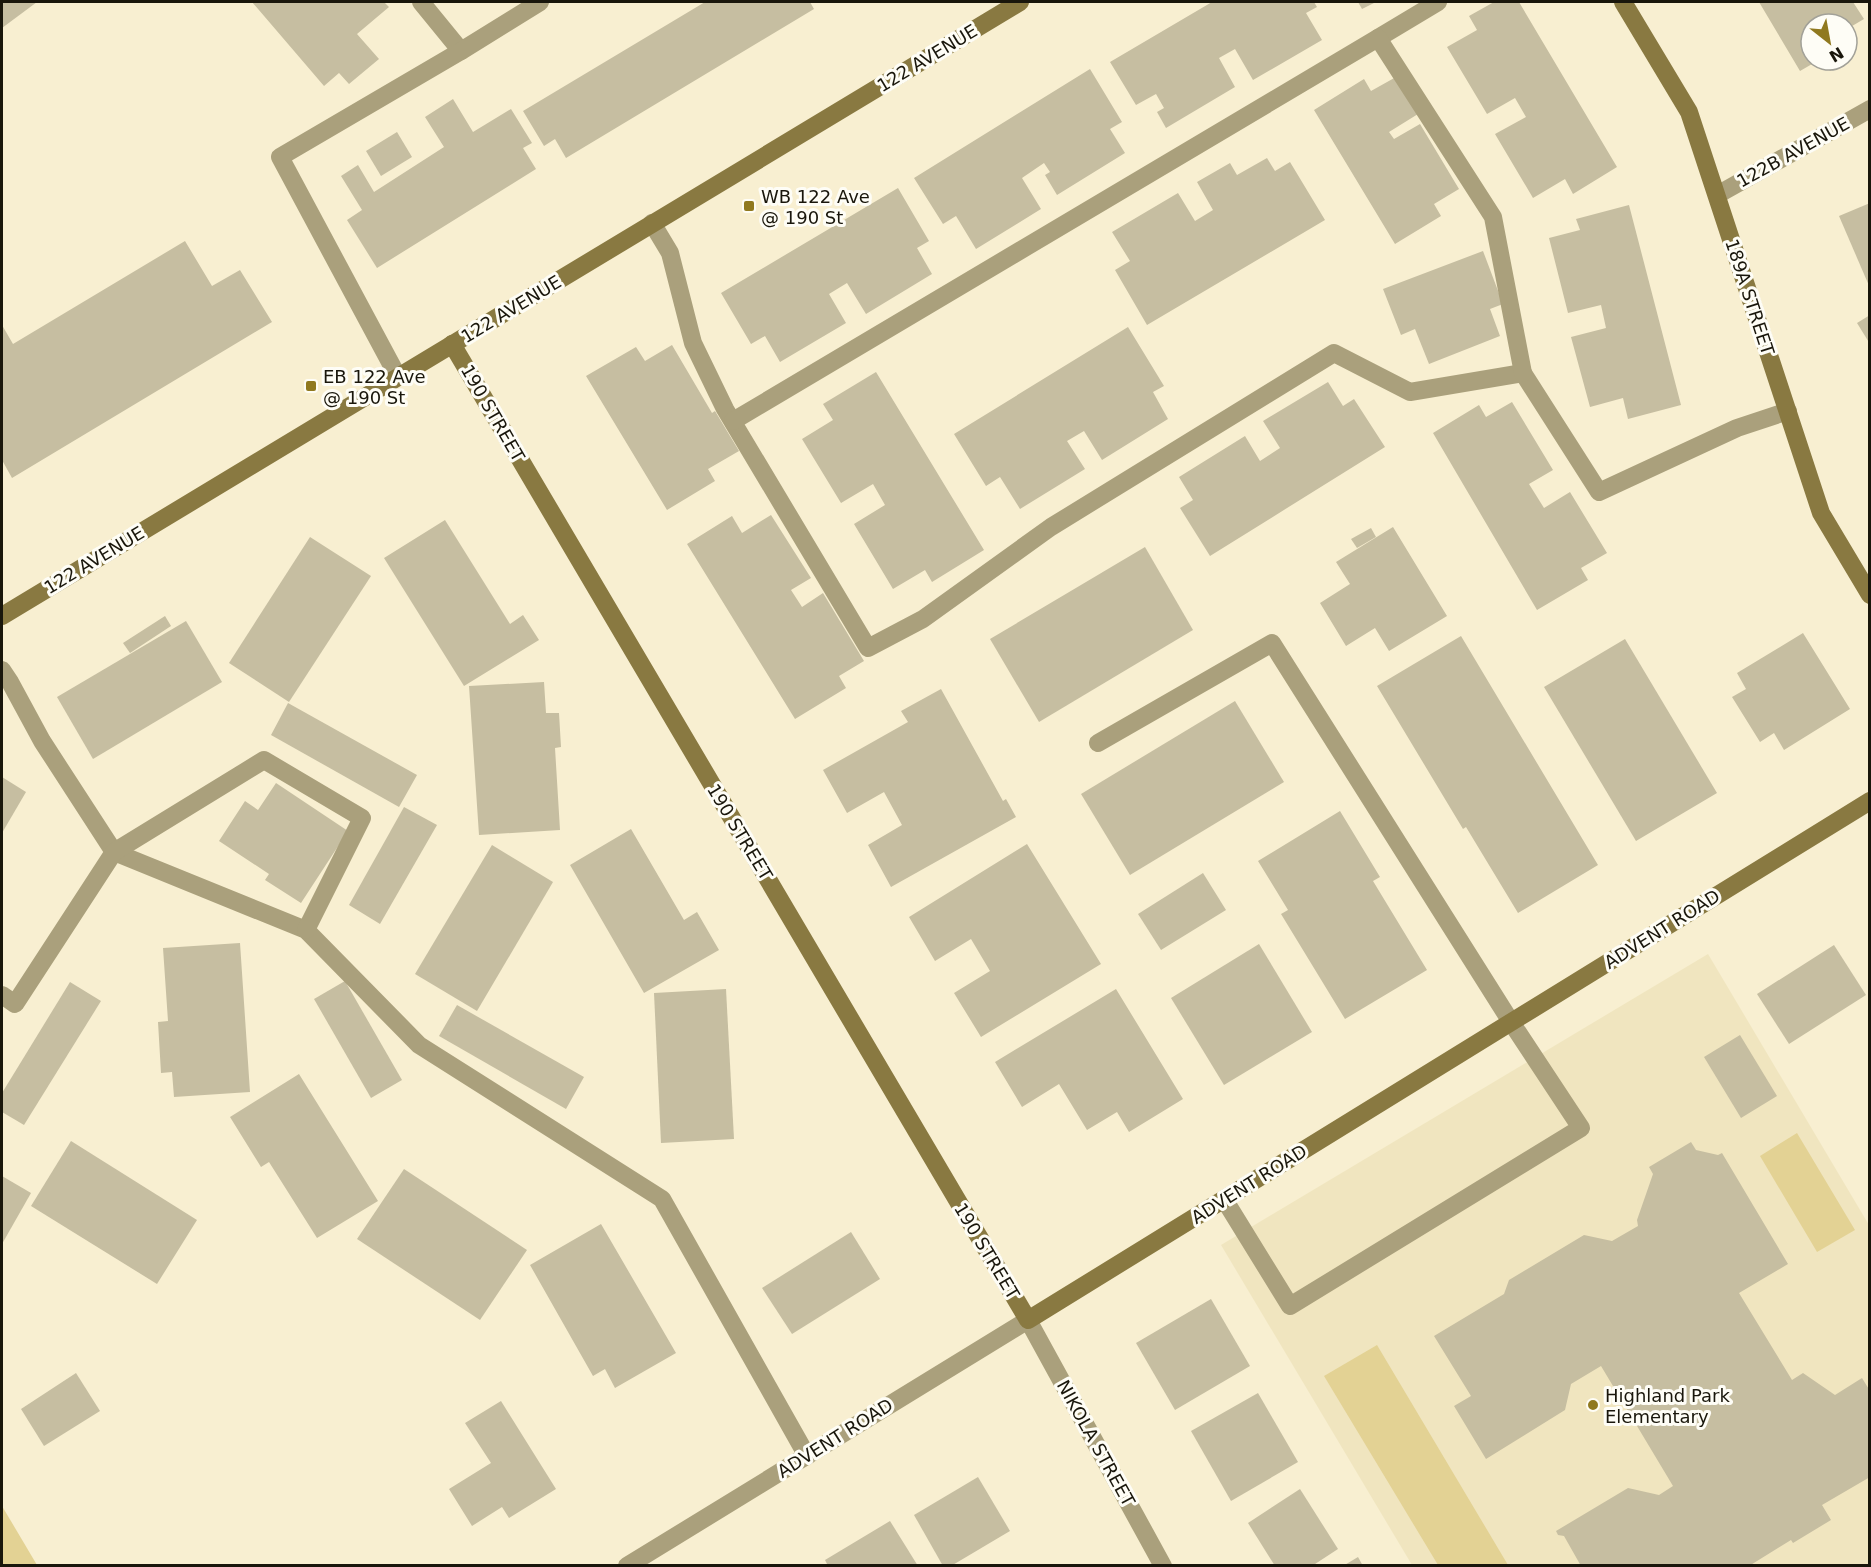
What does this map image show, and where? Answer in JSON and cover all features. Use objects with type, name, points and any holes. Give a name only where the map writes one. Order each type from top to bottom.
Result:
[{"type":"street","points":[[421,2],[461,51]]},
{"type":"street","points":[[398,377],[280,157],[540,2]]},
{"type":"street","name":"122 AVENUE","points":[[2,616],[1020,2]]},
{"type":"street","points":[[733,421],[1438,2]]},
{"type":"street","name":"189A STREET","points":[[1623,2],[1689,112],[1821,513],[1869,595]]},
{"type":"street","points":[[1378,38],[1493,217],[1523,373],[1599,492],[1737,428],[1788,411]]},
{"type":"street","name":"122B AVENUE","points":[[1717,195],[1869,109]]},
{"type":"street","points":[[652,223],[670,254],[693,343],[733,421],[868,648],[923,619],[1051,527],[1334,353],[1410,393],[1523,373]]},
{"type":"street","name":"190 STREET","points":[[453,344],[1028,1320]]},
{"type":"street","points":[[1098,743],[1272,643],[1511,1022],[1581,1128],[1290,1306],[1224,1199]]},
{"type":"street","points":[[2,670],[42,741],[114,852],[306,930],[419,1045],[662,1199],[807,1455]]},
{"type":"street","points":[[2,995],[15,1004],[114,852],[264,760],[362,818],[306,930]]},
{"type":"street","name":"ADVENT ROAD","points":[[627,1566],[1869,801]]},
{"type":"street","name":"NIKOLA STREET","points":[[1028,1320],[1163,1566]]},
{"type":"shaded area","name":"Highland Park Elementary","points":[[1708,954],[1869,1225],[1869,1565],[1412,1565],[1221,1245]]},
{"type":"shaded area","points":[[1797,1133],[1855,1230],[1817,1252],[1760,1156]]},
{"type":"shaded area","points":[[1377,1345],[1508,1565],[1438,1565],[1324,1376]]},
{"type":"shaded area","points":[[2,1506],[37,1565],[2,1565]]},
{"type":"building","points":[[2,2],[37,2],[2,28]]},
{"type":"building","points":[[252,2],[384,2],[389,7],[357,34],[379,59],[349,84],[339,73],[324,86]]},
{"type":"building","points":[[705,2],[810,2],[814,9],[566,158],[555,139],[544,146],[523,111]]},
{"type":"building","points":[[1212,2],[1314,2],[1317,7],[1306,13],[1322,40],[1253,80],[1235,49],[1219,58],[1235,87],[1166,128],[1157,112],[1164,108],[1156,94],[1136,105],[1110,62]]},
{"type":"building","points":[[1358,2],[1376,2],[1362,9]]},
{"type":"building","points":[[1494,2],[1519,2],[1617,167],[1573,194],[1565,179],[1533,198],[1495,134],[1526,117],[1515,98],[1487,114],[1447,47],[1477,30],[1469,16]]},
{"type":"building","points":[[1759,2],[1853,2],[1864,19],[1859,22],[1859,12],[1799,12],[1799,69]]},
{"type":"building","points":[[1090,69],[1122,122],[1110,129],[1125,153],[1057,195],[1045,175],[1050,172],[1044,163],[1022,178],[1041,209],[976,249],[956,216],[943,224],[914,178]]},
{"type":"building","points":[[1396,77],[1418,114],[1389,132],[1394,139],[1420,124],[1459,189],[1434,204],[1441,216],[1395,244],[1314,110],[1364,79],[1371,91]]},
{"type":"building","points":[[453,99],[473,132],[511,109],[532,143],[523,148],[536,169],[377,268],[347,220],[362,210],[341,176],[358,165],[374,192],[444,147],[425,117]]},
{"type":"building","points":[[397,132],[412,157],[381,176],[366,151]]},
{"type":"building","points":[[1267,158],[1275,171],[1290,162],[1325,220],[1147,325],[1115,270],[1130,261],[1112,232],[1178,193],[1195,221],[1213,210],[1197,182],[1230,163],[1237,175]]},
{"type":"building","points":[[898,188],[929,241],[917,248],[932,274],[866,314],[847,283],[829,294],[846,323],[780,362],[765,336],[751,344],[721,293]]},
{"type":"building","points":[[1870,203],[1870,288],[1839,216]]},
{"type":"building","points":[[1629,205],[1681,405],[1628,419],[1623,398],[1590,407],[1571,337],[1606,328],[1601,305],[1568,313],[1549,238],[1580,230],[1576,219]]},
{"type":"building","points":[[185,241],[212,286],[240,270],[272,322],[12,478],[2,460],[2,325],[13,344]]},
{"type":"building","points":[[1483,251],[1503,304],[1490,309],[1500,336],[1429,364],[1415,329],[1401,335],[1383,289]]},
{"type":"building","points":[[1870,315],[1870,344],[1857,323]]},
{"type":"building","points":[[1128,327],[1164,386],[1153,392],[1168,419],[1102,460],[1084,431],[1067,441],[1085,469],[1020,509],[1000,477],[986,486],[954,434]]},
{"type":"building","points":[[672,345],[712,413],[715,411],[739,451],[708,469],[715,481],[667,510],[586,376],[636,347],[645,361]]},
{"type":"building","points":[[876,372],[984,550],[932,582],[925,570],[893,589],[854,524],[885,505],[873,484],[841,503],[802,439],[833,420],[823,404]]},
{"type":"building","points":[[1328,382],[1343,406],[1354,399],[1385,447],[1210,556],[1180,508],[1193,500],[1179,477],[1245,436],[1260,461],[1280,448],[1263,421]]},
{"type":"building","points":[[1512,402],[1553,470],[1529,484],[1544,508],[1570,492],[1607,553],[1581,568],[1588,580],[1537,610],[1433,433],[1479,405],[1486,417]]},
{"type":"building","points":[[771,515],[811,578],[791,590],[802,607],[823,593],[864,661],[839,676],[846,688],[795,719],[687,544],[732,516],[742,533]]},
{"type":"building","points":[[445,520],[510,624],[523,615],[539,640],[464,686],[384,558]]},
{"type":"building","points":[[1393,527],[1447,616],[1389,651],[1375,628],[1346,646],[1320,603],[1350,584],[1336,562]]},
{"type":"building","points":[[1371,528],[1376,537],[1357,548],[1351,539]]},
{"type":"building","points":[[310,537],[371,576],[289,702],[229,663]]},
{"type":"building","points":[[1145,547],[1193,630],[1039,722],[990,639]]},
{"type":"building","points":[[165,616],[171,626],[130,653],[123,643]]},
{"type":"building","points":[[186,621],[222,682],[93,759],[57,697]]},
{"type":"building","points":[[1803,633],[1850,709],[1784,750],[1774,733],[1760,742],[1732,697],[1746,689],[1737,673]]},
{"type":"building","points":[[1461,636],[1598,865],[1518,913],[1466,827],[1463,829],[1377,686]]},
{"type":"building","points":[[1625,639],[1717,793],[1636,841],[1544,687]]},
{"type":"building","points":[[544,682],[546,713],[559,713],[561,747],[555,748],[560,830],[479,835],[469,686]]},
{"type":"building","points":[[941,689],[1003,801],[1006,799],[1016,817],[891,887],[868,845],[902,825],[884,792],[847,813],[823,770],[908,722],[901,711]]},
{"type":"building","points":[[1235,701],[1284,782],[1130,875],[1081,794]]},
{"type":"building","points":[[288,703],[417,775],[399,807],[271,735]]},
{"type":"building","points":[[2,777],[26,792],[2,833]]},
{"type":"building","points":[[276,783],[348,831],[301,903],[265,880],[269,874],[219,841],[245,801],[258,810]]},
{"type":"building","points":[[404,807],[437,825],[380,924],[349,905]]},
{"type":"building","points":[[1340,811],[1380,877],[1373,881],[1427,970],[1345,1019],[1281,914],[1288,910],[1258,861]]},
{"type":"building","points":[[631,829],[684,920],[697,912],[719,950],[644,993],[570,865]]},
{"type":"building","points":[[1027,844],[1101,964],[981,1037],[954,993],[990,971],[971,939],[935,961],[909,917]]},
{"type":"building","points":[[492,845],[553,882],[477,1011],[415,974]]},
{"type":"building","points":[[1203,873],[1226,910],[1161,950],[1138,914]]},
{"type":"building","points":[[240,943],[250,1092],[174,1097],[172,1072],[161,1073],[158,1022],[168,1021],[163,948]]},
{"type":"building","points":[[1259,944],[1312,1032],[1224,1085],[1171,998]]},
{"type":"building","points":[[1834,945],[1866,995],[1789,1044],[1757,994]]},
{"type":"building","points":[[345,981],[402,1080],[371,1098],[314,999]]},
{"type":"building","points":[[70,982],[101,1001],[24,1125],[2,1112],[2,1093]]},
{"type":"building","points":[[726,989],[734,1139],[661,1143],[654,993]]},
{"type":"building","points":[[1116,989],[1183,1099],[1129,1132],[1117,1112],[1087,1130],[1059,1084],[1022,1107],[995,1062]]},
{"type":"building","points":[[457,1005],[584,1077],[566,1109],[439,1036]]},
{"type":"building","points":[[1740,1035],[1777,1096],[1741,1118],[1704,1057]]},
{"type":"building","points":[[299,1074],[378,1201],[317,1238],[269,1162],[261,1167],[230,1117]]},
{"type":"building","points":[[71,1141],[197,1220],[157,1284],[31,1206]]},
{"type":"building","points":[[1691,1142],[1696,1150],[1718,1155],[1722,1153],[1788,1264],[1739,1293],[1792,1380],[1803,1373],[1835,1395],[1862,1378],[1870,1391],[1870,1477],[1822,1505],[1831,1520],[1793,1543],[1791,1540],[1749,1566],[1581,1566],[1564,1536],[1558,1535],[1556,1531],[1628,1488],[1659,1495],[1673,1486],[1601,1366],[1571,1384],[1565,1410],[1486,1459],[1454,1406],[1471,1396],[1434,1336],[1504,1294],[1509,1280],[1584,1235],[1612,1241],[1638,1226],[1637,1220],[1653,1174],[1649,1167]]},
{"type":"building","points":[[404,1169],[527,1250],[480,1320],[357,1239]]},
{"type":"building","points":[[2,1176],[31,1193],[2,1244]]},
{"type":"building","points":[[601,1224],[676,1353],[615,1388],[605,1369],[593,1376],[530,1265]]},
{"type":"building","points":[[851,1232],[880,1279],[792,1334],[762,1288]]},
{"type":"building","points":[[1211,1299],[1250,1366],[1175,1410],[1136,1343]]},
{"type":"building","points":[[76,1373],[100,1411],[44,1446],[21,1409]]},
{"type":"building","points":[[1258,1393],[1298,1462],[1231,1501],[1191,1431]]},
{"type":"building","points":[[501,1401],[556,1489],[509,1518],[502,1507],[472,1526],[449,1489],[491,1463],[465,1423]]},
{"type":"building","points":[[978,1477],[1010,1531],[951,1566],[943,1566],[914,1515]]},
{"type":"building","points":[[1300,1489],[1338,1549],[1312,1566],[1275,1566],[1248,1523]]},
{"type":"building","points":[[890,1521],[918,1566],[828,1566],[825,1560]]},
{"type":"building","points":[[1358,1557],[1363,1566],[1343,1566]]},
{"type":"place","name":"WB 122 Ave @ 190 St","points":[[749,206]]},
{"type":"place","name":"EB 122 Ave @ 190 St","points":[[311,386]]},
{"type":"place","name":"Highland Park Elementary","points":[[1593,1405]]}]
